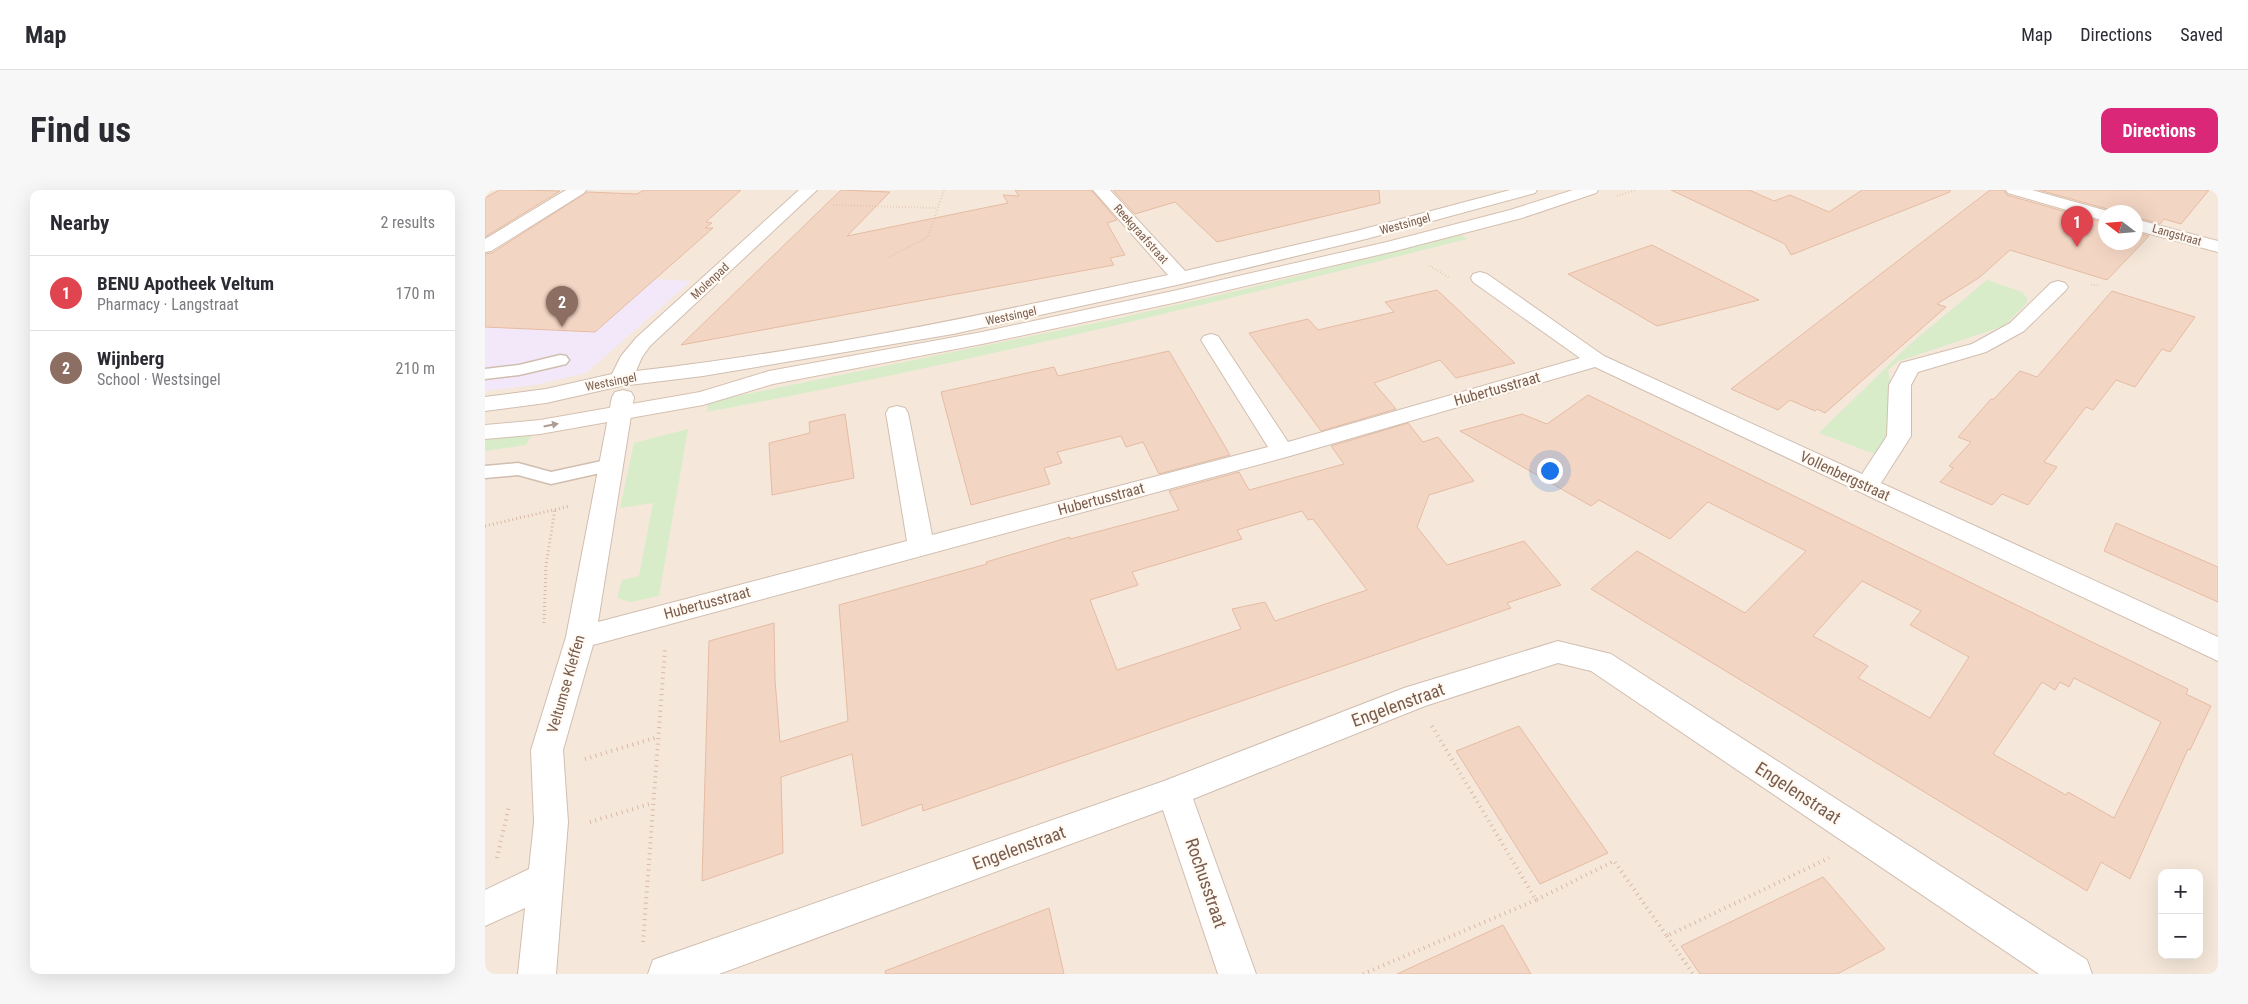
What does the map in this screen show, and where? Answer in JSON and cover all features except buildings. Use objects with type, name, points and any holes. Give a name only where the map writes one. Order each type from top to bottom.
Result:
[{"type":"street","points":[[485,247],[578,190]]},
{"type":"street","name":"Molenpad","points":[[621,396],[632,356],[643,342],[809,190]]},
{"type":"street","name":"Reekgraafstraat","points":[[1101,190],[1181,278]]},
{"type":"street","name":"Westsingel","points":[[485,432],[540,428],[621,396],[703,370],[953,328],[1181,278],[1360,235],[1502,193],[1529,190]]},
{"type":"street","name":"Westsingel","points":[[485,404],[545,396],[703,398],[769,378],[982,338],[1371,252],[1516,214],[1590,190]]},
{"type":"street","points":[[2014,190],[2098,214]]},
{"type":"street","name":"Langstraat","points":[[2143,226],[2218,247]]},
{"type":"street","name":"Vollenbergstraat","points":[[1482,279],[1597,360],[2218,650]]},
{"type":"street","points":[[1867,486],[1899,436],[1900,385],[1909,368],[1979,348],[2017,327],[2057,286]]},
{"type":"street","points":[[1211,340],[1282,452]]},
{"type":"street","name":"Hubertusstraat","points":[[581,637],[1282,452],[1597,360]]},
{"type":"street","name":"Westsingel","points":[[485,427],[547,410],[621,396]]},
{"type":"street","name":"Veltumse Kleffen","points":[[537,974],[551,822],[547,750],[581,637],[621,396]]},
{"type":"street","points":[[897,413],[921,547]]},
{"type":"street","name":"Engelenstraat","points":[[667,974],[1174,792],[1415,697],[1558,652],[1600,662],[2073,974]]},
{"type":"street","name":"Rochusstraat","points":[[1174,792],[1237,974]]},
{"type":"street","points":[[485,909],[546,879]]},
{"type":"lane","points":[[485,374],[519,370],[560,360]]},
{"type":"lane","points":[[485,472],[518,469],[551,478],[611,465]]},
{"type":"path","points":[[889,257],[928,237],[944,190]]},
{"type":"path","points":[[793,204],[938,208]]},
{"type":"path","points":[[1429,266],[1463,286],[1482,279]]},
{"type":"path","points":[[485,526],[605,498]]},
{"type":"path","points":[[642,945],[668,614]]},
{"type":"path","points":[[1415,697],[1536,900]]},
{"type":"path","points":[[1667,936],[1868,839]]},
{"type":"path","points":[[1363,974],[1536,900],[1614,861],[1693,974]]},
{"type":"shaded area","points":[[485,190],[2218,190],[2218,974],[485,974]]},
{"type":"shaded area","points":[[485,270],[691,281],[586,373],[535,385],[485,391]]},
{"type":"green space","points":[[1461,235],[1467,239],[1088,332],[898,374],[707,412],[708,402],[1115,319],[1241,290]]},
{"type":"green space","points":[[1987,280],[2022,292],[2027,298],[2027,303],[2004,326],[1899,361],[1888,370],[1890,381],[1888,433],[1877,455],[1819,433],[1909,345]]},
{"type":"green space","points":[[688,429],[659,596],[630,602],[617,598],[622,580],[639,576],[653,503],[620,508],[634,443]]},
{"type":"green space","points":[[533,433],[526,445],[485,451],[485,440]]},
{"type":"place","name":"BENU Apotheek Veltum","points":[[2077,247]]},
{"type":"place","name":"Wijnberg","points":[[562,327]]}]
